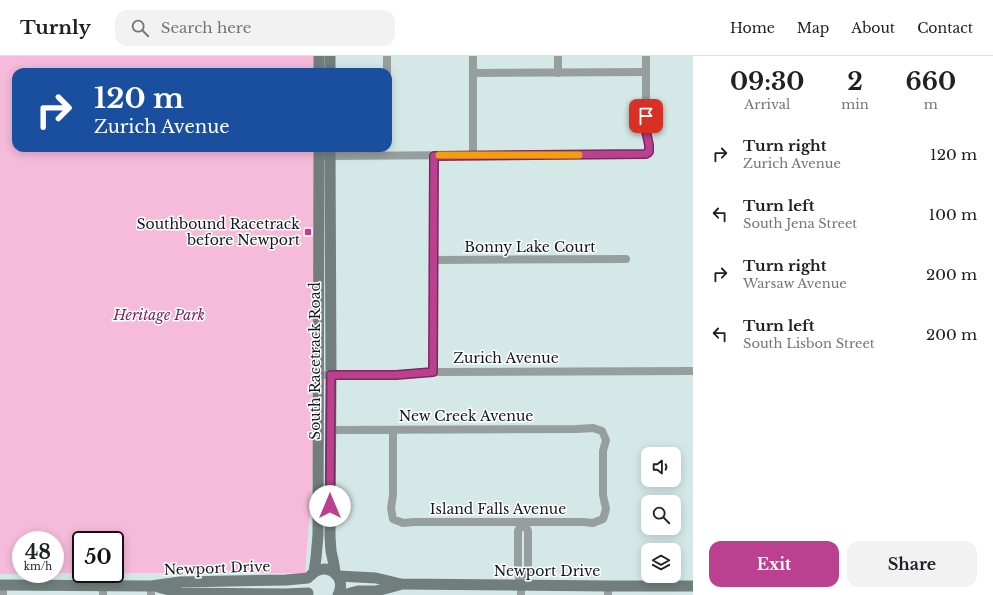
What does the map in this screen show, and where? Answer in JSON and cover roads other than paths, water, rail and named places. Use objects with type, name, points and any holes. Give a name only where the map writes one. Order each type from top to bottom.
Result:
[{"type":"main road","points":[[319,56],[319,68]]},
{"type":"main road","points":[[330,56],[330,68]]},
{"type":"main road","name":"South Racetrack Road","points":[[324,152],[331,375],[330,537],[331,551],[336,574],[341,586],[338,595]]},
{"type":"main road","name":"South Racetrack Road","points":[[309,594],[307,586],[316,558],[318,535],[319,375],[324,152]]},
{"type":"main road","name":"Newport Drive","points":[[151,590],[180,582],[286,580],[311,575],[319,569],[328,569],[336,574],[376,578],[401,584],[521,590],[608,591],[693,586]]},
{"type":"main road","name":"Newport Drive","points":[[343,595],[358,591],[376,591],[401,584]]},
{"type":"main road","name":"Newport Drive","points":[[2,588],[151,590],[181,593],[309,594]]},
{"type":"street","points":[[387,56],[387,68]]},
{"type":"street","points":[[473,56],[473,155]]},
{"type":"street","points":[[558,56],[558,73]]},
{"type":"street","points":[[324,152],[434,156],[646,154],[649,152],[649,145],[646,131],[646,56]]},
{"type":"street","points":[[473,73],[646,72]]},
{"type":"street","points":[[433,372],[434,156]]},
{"type":"street","name":"Bonny Lake Court","points":[[434,260],[626,260]]},
{"type":"street","name":"Zurich Avenue","points":[[319,375],[396,375],[433,372],[693,371]]},
{"type":"street","name":"New Creek Avenue","points":[[331,430],[593,428],[602,431],[606,440],[603,452],[603,495],[606,509],[603,519]]},
{"type":"street","name":"Island Falls Avenue","points":[[393,430],[393,495],[391,508],[393,519],[403,523],[593,523],[603,519]]},
{"type":"street","points":[[521,590],[518,574],[518,531],[523,522]]},
{"type":"place","name":"Southbound Racetrack before Newport","points":[[308,232]]},
{"type":"park label","name":"Heritage Park","points":[[159,315]]}]
